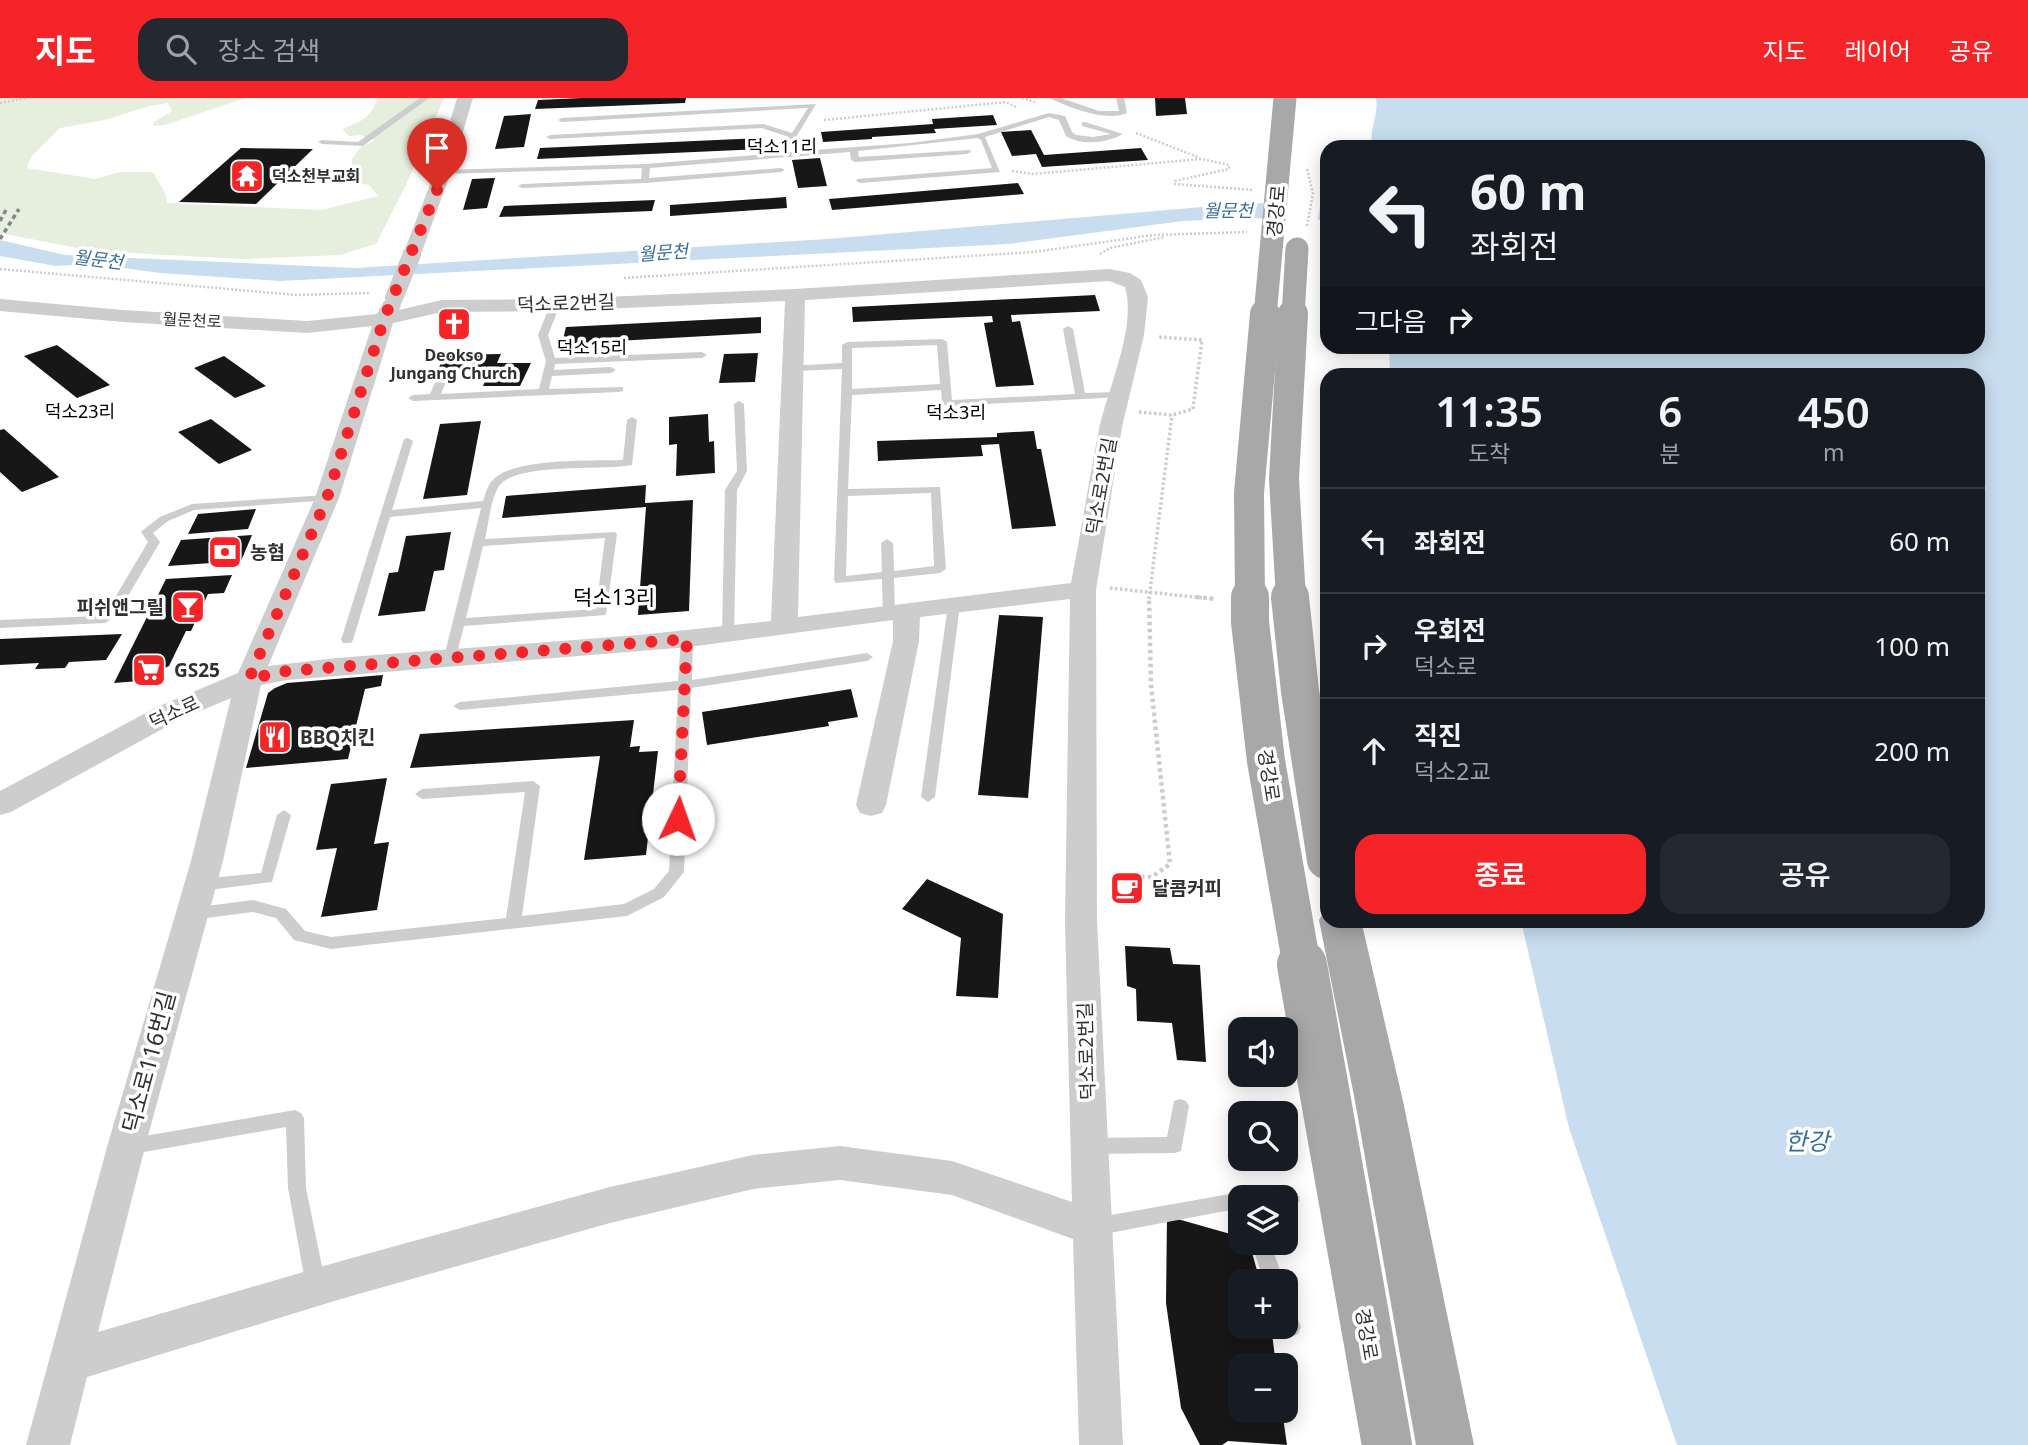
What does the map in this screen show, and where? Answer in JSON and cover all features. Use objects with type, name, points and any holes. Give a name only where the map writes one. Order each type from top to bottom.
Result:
[{"type":"main road","name":"경강로","points":[[1285,98],[1250,480],[1250,622],[1266,761],[1387,1445]]},
{"type":"main road","name":"경강로","points":[[1306,98],[1284,479],[1287,564],[1300,691],[1320,821]]},
{"type":"main road","points":[[1342,928],[1379,1101],[1445,1445]]},
{"type":"street","points":[[249,679],[327,498],[385,304],[412,254],[443,172],[465,98]]},
{"type":"street","name":"덕소로2번길","points":[[385,304],[555,305],[795,295],[1109,275],[1123,277],[1134,284],[1139,298],[1134,335],[1111,427],[1084,586],[1080,921],[1101,1445]]},
{"type":"street","points":[[785,626],[795,295]]},
{"type":"street","name":"월문천로","points":[[0,305],[123,316],[307,327],[385,304]]},
{"type":"street","name":"덕소로","points":[[0,804],[167,714],[249,679],[287,671],[687,639],[898,614],[1084,586]]},
{"type":"street","points":[[871,805],[906,641],[898,614]]},
{"type":"street","name":"덕소로116번길","points":[[48,1445],[194,900],[249,679]]},
{"type":"street","points":[[71,1361],[316,1287],[610,1205],[754,1172],[840,1163],[952,1178],[1093,1227]]},
{"type":"lane","points":[[322,142],[360,144],[425,98]]},
{"type":"lane","points":[[1054,98],[1098,113],[1123,113],[1120,98]]},
{"type":"lane","points":[[562,120],[813,102]]},
{"type":"lane","points":[[781,155],[813,102]]},
{"type":"lane","points":[[443,172],[646,166],[853,149],[979,136],[1049,115],[1062,118],[1068,133],[1075,138],[1109,138],[1119,134],[1085,124]]},
{"type":"lane","points":[[551,137],[763,125],[793,136]]},
{"type":"lane","points":[[860,181],[998,170],[984,139],[979,136]]},
{"type":"lane","points":[[853,149],[855,160],[967,152]]},
{"type":"lane","points":[[645,181],[646,166]]},
{"type":"lane","points":[[522,186],[645,181],[780,170]]},
{"type":"lane","points":[[709,175],[725,183],[752,181]]},
{"type":"lane","points":[[543,393],[551,361],[543,335],[555,305]]},
{"type":"lane","points":[[1068,329],[1081,397]]},
{"type":"lane","points":[[842,493],[936,489],[940,569],[840,580],[842,493],[847,392],[847,345],[942,342],[947,403],[1081,397],[1118,403]]},
{"type":"lane","points":[[551,361],[702,355]]},
{"type":"lane","points":[[794,368],[847,366]]},
{"type":"lane","points":[[548,373],[611,370]]},
{"type":"lane","points":[[434,397],[443,374]]},
{"type":"lane","points":[[847,392],[946,387]]},
{"type":"lane","points":[[413,398],[618,389]]},
{"type":"lane","points":[[728,634],[731,491],[742,471],[739,404]]},
{"type":"lane","points":[[450,657],[493,485],[505,475],[527,469],[628,463],[632,420]]},
{"type":"lane","points":[[347,640],[408,441]]},
{"type":"lane","points":[[0,624],[101,620],[112,613],[154,542],[147,532],[164,519],[192,507],[327,498]]},
{"type":"lane","points":[[385,514],[488,504]]},
{"type":"lane","points":[[459,622],[602,611],[611,534],[478,543]]},
{"type":"lane","points":[[887,542],[888,575],[898,614]]},
{"type":"lane","points":[[928,797],[954,605]]},
{"type":"lane","points":[[194,900],[253,906],[281,913],[300,936],[331,943],[627,910],[659,893],[676,872],[687,639]]},
{"type":"lane","points":[[460,706],[685,685],[867,657]]},
{"type":"lane","points":[[422,794],[534,786],[513,922]]},
{"type":"lane","points":[[194,900],[267,878],[285,816]]},
{"type":"lane","points":[[1089,1146],[1175,1145],[1180,1106]]},
{"type":"lane","points":[[126,1147],[295,1118],[297,1188],[316,1287]]},
{"type":"lane","points":[[1093,1227],[1228,1202]]},
{"type":"path","points":[[0,103],[27,98]]},
{"type":"path","points":[[803,122],[1006,102],[1038,119]]},
{"type":"path","points":[[998,170],[1033,174],[1201,159],[1229,165],[1229,169],[1175,181],[1175,184],[1259,191]]},
{"type":"path","points":[[1307,229],[1313,193]]},
{"type":"path","points":[[620,278],[1034,252],[1112,240],[1194,232],[1249,232]]},
{"type":"path","points":[[1123,277],[1130,269],[1105,260],[1100,253],[1142,240],[1194,232]]},
{"type":"path","points":[[0,269],[326,296],[385,304]]},
{"type":"path","points":[[1118,403],[1172,415],[1194,409],[1202,340],[1134,335]]},
{"type":"path","points":[[1113,876],[1151,878],[1165,873],[1170,864],[1151,685],[1149,594],[1172,415]]},
{"type":"path","points":[[1084,586],[1217,599]]},
{"type":"green space","points":[[0,98],[246,98],[165,125],[153,126],[154,122],[172,111],[168,103],[105,120],[60,128],[31,157],[27,168],[95,179],[120,172],[153,172],[166,195],[167,203],[322,210],[378,196],[369,185],[353,182],[352,159],[360,148],[375,140],[361,135],[349,136],[342,129],[368,115],[377,98],[444,98],[406,185],[376,244],[340,255],[242,259],[93,251],[0,233]]},
{"type":"water","name":"한강","points":[[1376,98],[2028,98],[2028,1445],[1677,1445],[1569,1128],[1523,928],[1985,928],[1985,368],[1390,368],[1389,354],[1985,354],[1985,140],[1372,140]]},
{"type":"water","name":"월문천","points":[[1249,203],[1320,205],[1320,220],[1249,218],[1183,221],[1008,244],[280,281],[160,273],[94,264],[56,266],[0,256],[0,240],[65,255],[355,268],[827,239]]},
{"type":"pier","points":[[1266,200],[1320,201],[1317,224],[1264,222]]},
{"type":"building","points":[[686,98],[685,103],[535,109],[538,100]]},
{"type":"building","points":[[1155,98],[1185,98],[1187,114],[1156,116]]},
{"type":"building","points":[[531,114],[524,147],[495,149],[504,116]]},
{"type":"building","points":[[993,115],[997,125],[934,129],[936,133],[823,142],[821,132],[933,124],[932,119]]},
{"type":"building","points":[[1031,130],[1044,155],[1141,148],[1148,160],[1042,167],[1036,154],[1012,156],[1001,132]]},
{"type":"building","points":[[761,138],[762,149],[537,159],[540,148]]},
{"type":"building","name":"덕소천부교회","points":[[241,148],[313,149],[256,204],[179,202]]},
{"type":"building","points":[[820,158],[827,186],[798,188],[792,160]]},
{"type":"building","points":[[495,178],[487,208],[463,210],[472,179]]},
{"type":"building","points":[[1018,183],[1024,194],[832,210],[829,199]]},
{"type":"building","points":[[786,197],[787,208],[670,216],[670,205]]},
{"type":"building","points":[[655,200],[652,211],[499,217],[504,206]]},
{"type":"building","points":[[1095,295],[1100,311],[1011,315],[1012,322],[1020,321],[1034,385],[996,387],[984,323],[993,322],[992,316],[853,322],[852,307]]},
{"type":"building","name":"Deokso Jungang Church","points":[[469,317],[463,330],[439,330],[445,318]]},
{"type":"building","points":[[761,317],[761,333],[562,344],[566,327]]},
{"type":"building","points":[[57,345],[110,385],[77,398],[24,356]]},
{"type":"building","points":[[758,353],[755,382],[719,383],[724,354]]},
{"type":"building","points":[[501,354],[497,363],[531,363],[520,386],[483,386],[490,370],[437,371],[445,355]]},
{"type":"building","points":[[224,356],[266,386],[235,398],[194,368]]},
{"type":"building","points":[[708,414],[709,442],[714,441],[715,473],[676,476],[677,444],[669,445],[669,417]]},
{"type":"building","points":[[211,419],[252,450],[219,464],[178,432]]},
{"type":"building","points":[[481,421],[467,495],[423,499],[440,424]]},
{"type":"building","points":[[4,429],[59,477],[22,492],[0,472],[0,430]]},
{"type":"building","points":[[1034,431],[1037,449],[1041,449],[1056,526],[1012,529],[999,444],[981,445],[983,456],[878,461],[877,441],[997,437],[997,433]]},
{"type":"building","points":[[646,485],[645,503],[693,500],[689,611],[638,615],[646,507],[502,518],[506,496]]},
{"type":"building","points":[[256,509],[248,529],[188,534],[198,514]]},
{"type":"building","points":[[451,532],[444,570],[434,571],[425,611],[378,616],[389,573],[398,572],[406,536]]},
{"type":"building","points":[[252,535],[241,561],[168,566],[181,540]]},
{"type":"building","points":[[232,575],[224,593],[208,594],[191,631],[186,631],[169,666],[139,681],[114,683],[166,579]]},
{"type":"building","points":[[999,615],[1043,617],[1028,798],[978,795]]},
{"type":"building","points":[[122,634],[106,660],[69,662],[65,668],[35,669],[39,663],[0,665],[0,639]]},
{"type":"building","points":[[383,675],[381,686],[365,689],[348,759],[246,768],[268,693],[275,688],[287,683]]},
{"type":"building","points":[[851,689],[858,717],[828,722],[829,726],[707,745],[702,712]]},
{"type":"building","points":[[634,720],[630,747],[640,746],[639,752],[658,751],[646,855],[584,860],[600,756],[410,768],[420,734]]},
{"type":"building","points":[[387,778],[374,844],[389,842],[377,910],[321,917],[337,848],[316,850],[331,784]]},
{"type":"building","points":[[927,879],[1003,914],[998,998],[956,996],[961,938],[902,909]]},
{"type":"building","points":[[1125,946],[1170,948],[1173,964],[1200,965],[1206,1062],[1177,1060],[1172,1023],[1137,1021],[1136,989],[1127,986]]},
{"type":"building","points":[[1167,1216],[1228,1233],[1228,1255],[1253,1255],[1257,1269],[1228,1269],[1228,1339],[1273,1339],[1274,1353],[1228,1353],[1228,1423],[1284,1423],[1287,1445],[1228,1441],[1222,1445],[1200,1445],[1181,1408],[1166,1303]]},
{"type":"railway","points":[[0,221],[7,208]]},
{"type":"railway","points":[[0,239],[19,209]]},
{"type":"place","name":"덕소천부교회","points":[[247,176]]},
{"type":"place","name":"Deokso Jungang Church","points":[[454,324]]},
{"type":"place","name":"농협","points":[[225,552]]},
{"type":"place","name":"피쉬앤그릴","points":[[188,607]]},
{"type":"place","name":"GS25","points":[[149,670]]},
{"type":"place","name":"BBQ치킨","points":[[275,737]]},
{"type":"place","name":"달콤커피","points":[[1127,888]]},
{"type":"district","name":"덕소11리","points":[[782,147]]},
{"type":"district","name":"덕소15리","points":[[592,348]]},
{"type":"district","name":"덕소23리","points":[[80,412]]},
{"type":"district","name":"덕소3리","points":[[956,413]]},
{"type":"district","name":"덕소13리","points":[[614,598]]},
{"type":"route","points":[[437,190],[384,319],[327,498],[249,679],[287,671],[687,639],[678,819]]}]
